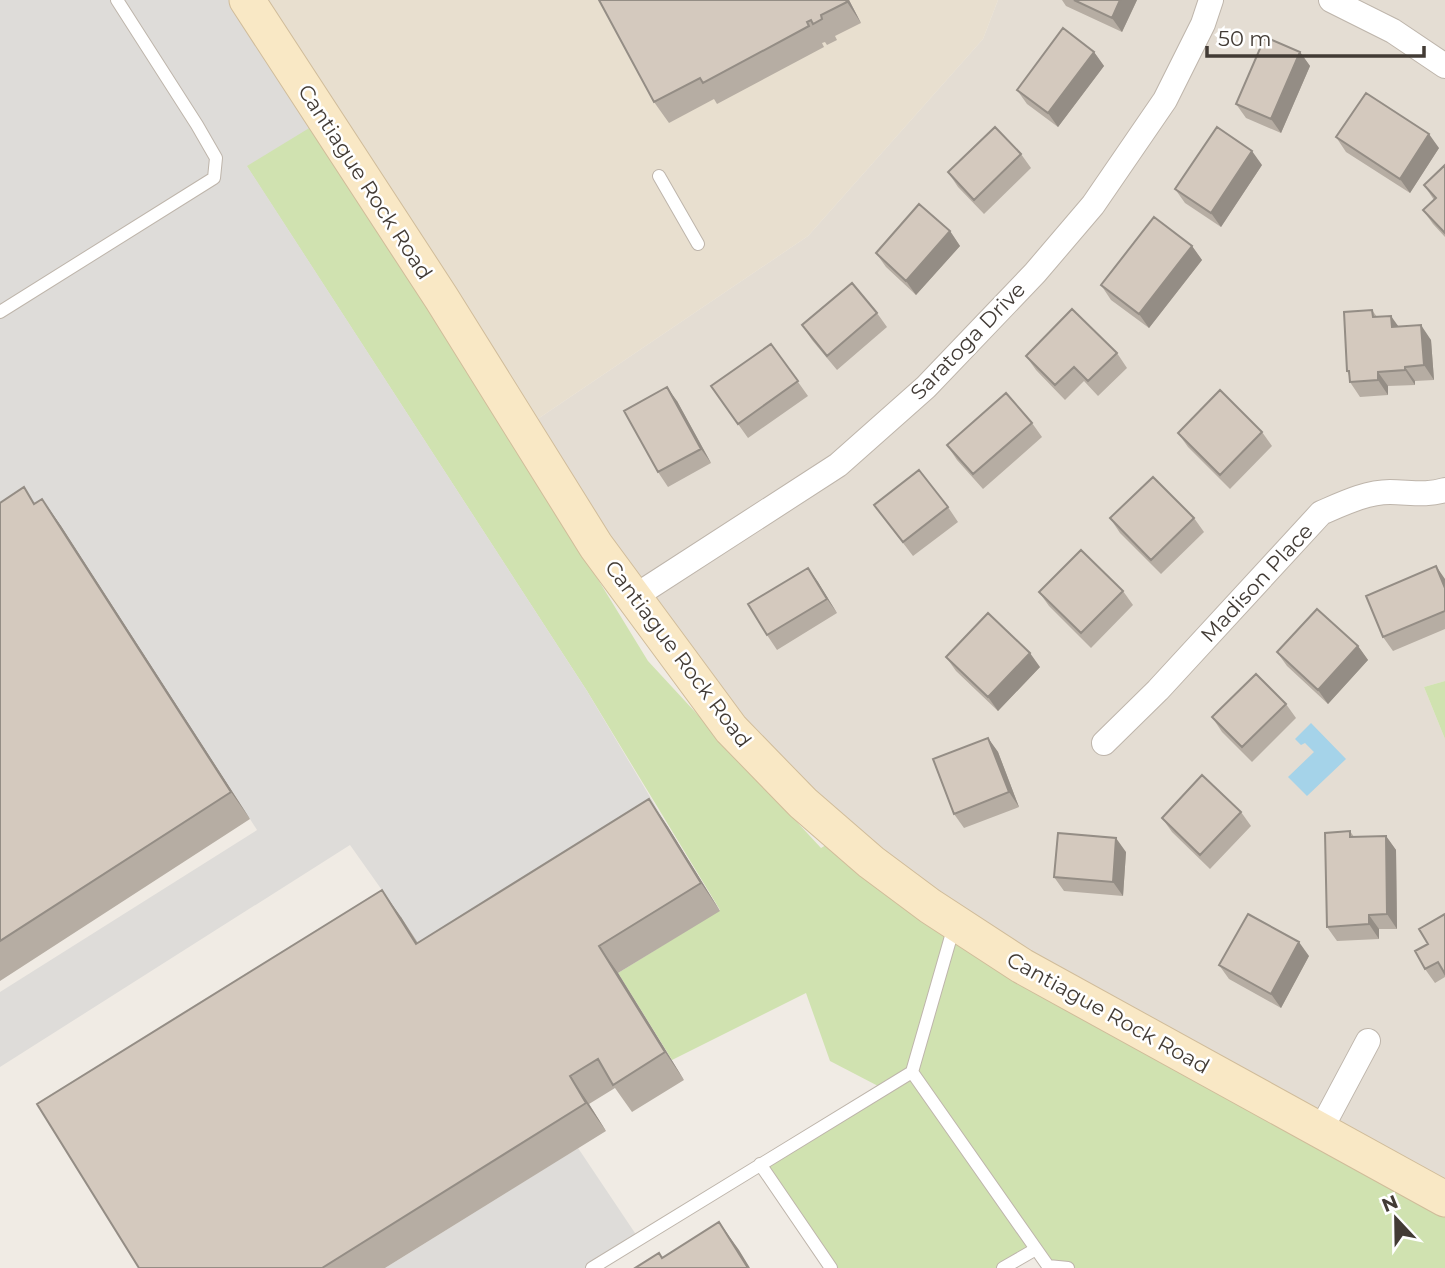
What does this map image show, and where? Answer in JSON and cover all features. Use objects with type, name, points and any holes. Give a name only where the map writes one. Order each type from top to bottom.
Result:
[{"type":"main road","name":"Cantiague Rock Road","points":[[247,0],[442,299],[596,546],[667,646],[731,729],[803,803],[871,862],[955,923],[1022,966],[1445,1199]]},
{"type":"street","name":"Saratoga Drive","points":[[634,597],[838,465],[926,387],[1035,273],[1093,205],[1165,100],[1203,24],[1211,0]]},
{"type":"street","points":[[1331,0],[1393,31],[1445,66]]},
{"type":"street","name":"Madison Place","points":[[1104,743],[1158,690],[1321,513],[1352,500],[1387,492],[1434,494],[1445,490]]},
{"type":"street","points":[[1320,1131],[1368,1041]]},
{"type":"lane","points":[[0,312],[214,178],[216,158],[117,0]]},
{"type":"lane","points":[[659,176],[698,244]]},
{"type":"lane","points":[[592,1268],[912,1072],[955,923]]},
{"type":"lane","points":[[912,1072],[1048,1266],[1068,1268]]},
{"type":"lane","points":[[760,1164],[831,1268]]},
{"type":"lane","points":[[1003,1268],[1036,1249]]},
{"type":"shaded area","points":[[0,0],[246,0],[324,119],[247,166],[587,691],[668,827],[435,972],[401,917],[350,845],[0,1067],[0,992],[257,830],[250,819],[0,573]]},
{"type":"shaded area","points":[[246,0],[998,0],[983,39],[808,236],[523,429]]},
{"type":"shaded area","points":[[998,0],[1445,0],[1445,681],[1424,687],[1445,739],[1445,1199],[1022,966],[803,803],[523,429],[808,236],[983,39]]},
{"type":"shaded area","points":[[578,1148],[639,1239],[592,1268],[385,1268]]},
{"type":"green space","points":[[139,0],[243,0],[648,661],[821,848],[841,836],[871,862],[1445,1199],[1445,1268],[1068,1268],[1048,1266],[1036,1249],[1003,1268],[831,1268],[760,1164],[880,1087],[830,1061],[806,993],[672,1060],[618,973],[720,910],[587,691]]},
{"type":"green space","points":[[1445,681],[1445,739],[1424,687]]},
{"type":"water","points":[[1311,723],[1346,759],[1307,796],[1288,777],[1314,752],[1305,743],[1301,745],[1295,739]]},
{"type":"building","points":[[599,0],[847,2],[821,15],[822,19],[813,24],[811,20],[807,22],[809,26],[703,83],[700,78],[654,102]]},
{"type":"building","points":[[1074,0],[1120,0],[1112,18]]},
{"type":"building","points":[[1063,28],[1094,52],[1048,113],[1017,90]]},
{"type":"building","points":[[1265,37],[1300,52],[1271,119],[1236,104]]},
{"type":"building","points":[[1366,93],[1429,134],[1400,179],[1336,137]]},
{"type":"building","points":[[995,127],[1021,154],[974,200],[948,172]]},
{"type":"building","points":[[1217,127],[1252,151],[1211,213],[1175,189]]},
{"type":"building","points":[[1445,165],[1445,233],[1423,210],[1436,198],[1424,185]]},
{"type":"building","points":[[919,204],[950,231],[906,281],[876,253]]},
{"type":"building","points":[[1154,217],[1192,246],[1139,314],[1101,285]]},
{"type":"building","points":[[852,283],[877,313],[827,356],[802,325]]},
{"type":"building","points":[[1072,309],[1117,353],[1088,381],[1074,367],[1055,385],[1026,356]]},
{"type":"building","points":[[1372,310],[1373,317],[1391,316],[1392,327],[1421,325],[1424,365],[1378,372],[1378,380],[1350,382],[1344,312]]},
{"type":"building","points":[[771,344],[798,381],[738,424],[711,386]]},
{"type":"building","points":[[667,387],[701,449],[658,472],[624,411]]},
{"type":"building","points":[[1220,390],[1262,432],[1220,475],[1178,433]]},
{"type":"building","points":[[1006,393],[1032,423],[973,474],[947,445]]},
{"type":"building","points":[[919,470],[948,507],[903,542],[874,505]]},
{"type":"building","points":[[1153,477],[1194,518],[1151,560],[1110,518]]},
{"type":"building","points":[[24,487],[34,504],[42,499],[231,792],[0,941],[0,503]]},
{"type":"building","points":[[1081,550],[1123,591],[1081,633],[1039,592]]},
{"type":"building","points":[[1436,566],[1445,588],[1445,611],[1383,637],[1366,596]]},
{"type":"building","points":[[808,568],[827,599],[767,635],[748,604]]},
{"type":"building","points":[[1317,609],[1358,646],[1318,690],[1277,652]]},
{"type":"building","points":[[988,613],[1030,653],[988,697],[946,657]]},
{"type":"building","points":[[1256,674],[1286,704],[1242,747],[1212,717]]},
{"type":"building","points":[[988,738],[1009,792],[954,814],[933,759]]},
{"type":"building","points":[[1202,775],[1241,812],[1200,855],[1162,818]]},
{"type":"building","points":[[649,799],[701,883],[599,946],[665,1052],[613,1085],[598,1059],[570,1076],[586,1103],[322,1268],[139,1268],[37,1104],[382,890],[416,944]]},
{"type":"building","points":[[1350,831],[1350,837],[1386,836],[1387,914],[1369,915],[1369,924],[1327,927],[1325,833]]},
{"type":"building","points":[[1058,833],[1116,838],[1113,882],[1054,877]]},
{"type":"building","points":[[1248,914],[1299,942],[1271,994],[1219,965]]},
{"type":"building","points":[[1445,914],[1445,974],[1438,962],[1425,969],[1415,951],[1428,944],[1419,929]]},
{"type":"building","points":[[719,1222],[748,1268],[635,1268],[659,1253],[662,1258]]}]
